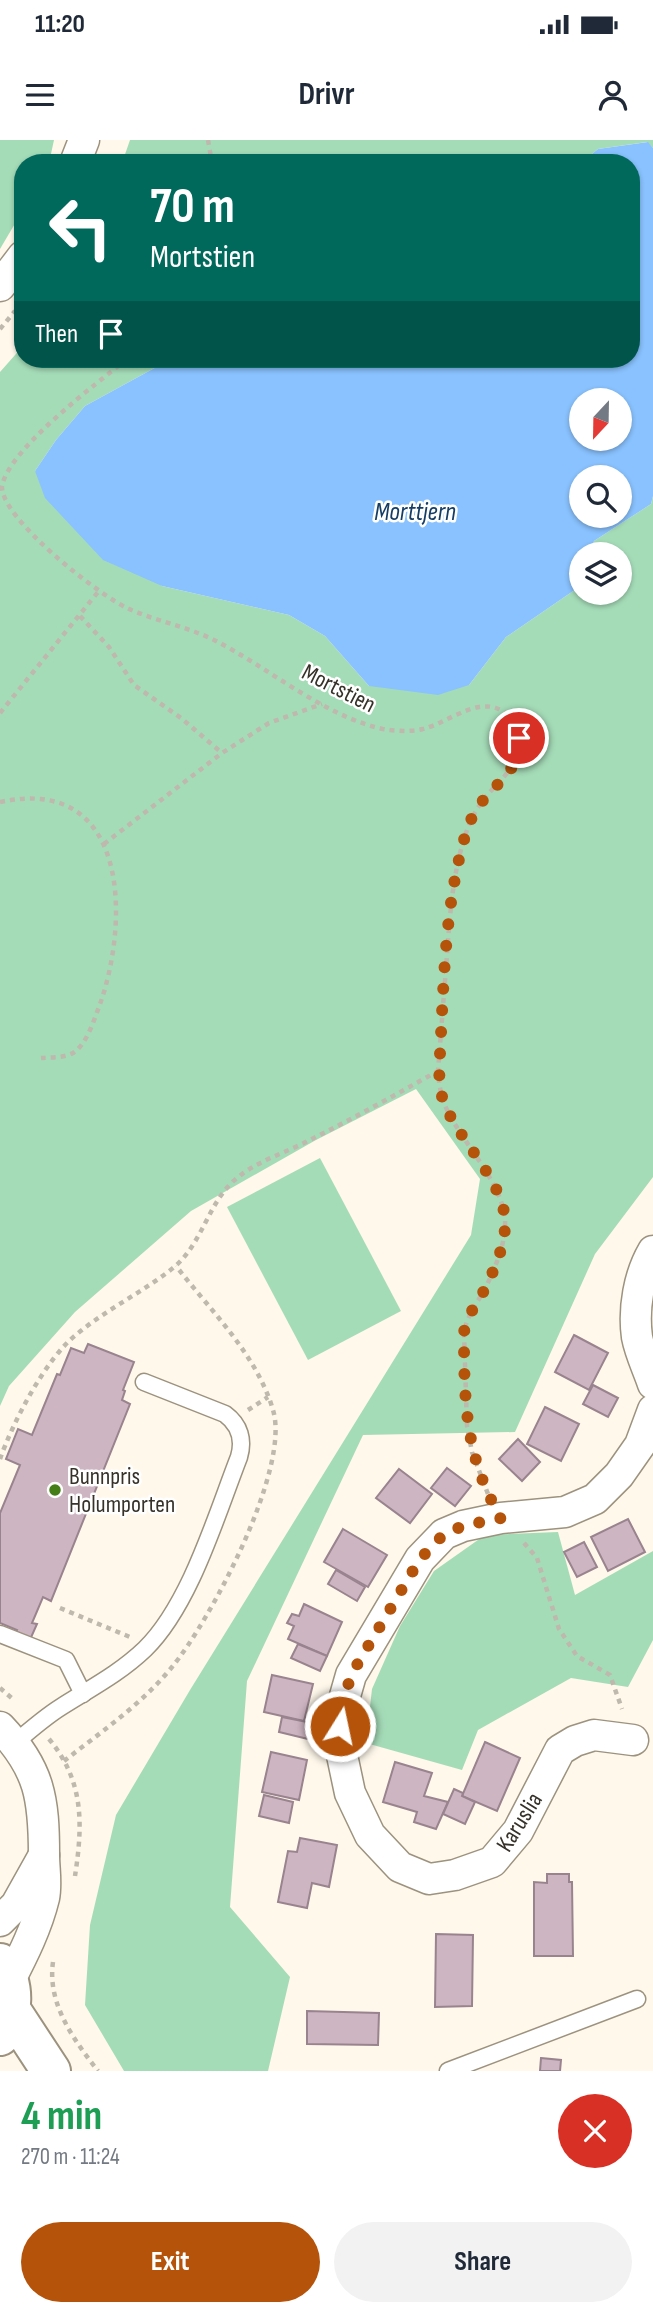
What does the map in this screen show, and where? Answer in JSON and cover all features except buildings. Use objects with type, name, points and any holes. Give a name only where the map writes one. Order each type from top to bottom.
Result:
[{"type":"main road","points":[[5,1998],[51,2071]]},
{"type":"street","points":[[0,286],[14,268]]},
{"type":"street","points":[[653,1251],[644,1266],[637,1299],[637,1337],[653,1384]]},
{"type":"street","name":"Karuslia","points":[[633,1740],[594,1735],[575,1741],[560,1750],[517,1831],[492,1862],[455,1875],[429,1878],[400,1867],[370,1835],[350,1793],[340,1741],[341,1710],[351,1675],[420,1559],[444,1534],[463,1526],[501,1518],[565,1511],[595,1499],[619,1475],[640,1445],[653,1410]]},
{"type":"street","points":[[5,1998],[29,1943],[45,1894],[44,1812],[38,1786],[8,1735]]},
{"type":"street","points":[[0,1921],[16,1905],[44,1855]]},
{"type":"lane","points":[[8,1735],[37,1724],[110,1678],[146,1648],[162,1629],[186,1588],[201,1554],[242,1446],[240,1434],[234,1421],[225,1414],[144,1382]]},
{"type":"lane","points":[[0,1634],[66,1660],[83,1694]]},
{"type":"lane","points":[[447,2071],[638,1999]]},
{"type":"path","points":[[0,329],[14,312]]},
{"type":"path","name":"Mortstien","points":[[116,368],[71,405],[25,449],[14,462],[2,488],[2,501],[20,523],[80,579],[129,609],[178,624],[213,639],[323,704],[362,723],[384,729],[425,729],[480,706],[492,706],[502,710],[514,722],[520,750],[516,762],[474,814],[457,872],[450,912],[439,1071],[440,1091],[451,1118],[482,1164],[505,1208],[504,1239],[464,1332],[467,1426],[491,1500],[501,1518],[537,1558],[558,1629],[577,1656],[610,1675],[633,1740]]},
{"type":"path","points":[[0,713],[98,592]]},
{"type":"path","points":[[79,616],[109,647],[134,685],[181,718],[222,753]]},
{"type":"path","points":[[104,844],[222,753],[269,723],[323,704]]},
{"type":"path","points":[[0,802],[24,798],[62,803],[88,820],[98,832],[111,862],[117,904],[111,962],[104,993],[81,1045],[64,1056],[41,1058]]},
{"type":"path","points":[[0,1459],[20,1412],[64,1345],[176,1266],[189,1252],[224,1192],[235,1179],[249,1169],[309,1141],[439,1071]]},
{"type":"path","points":[[60,1608],[123,1633],[146,1648]]},
{"type":"path","points":[[54,1955],[54,1986],[65,2023],[75,2042],[98,2071]]},
{"type":"green space","points":[[0,140],[54,140],[51,154],[14,154],[14,225],[0,249]]},
{"type":"green space","points":[[130,140],[653,140],[653,148],[647,142],[598,149],[592,154],[125,154]]},
{"type":"green space","points":[[14,356],[14,368],[155,368],[85,406],[56,440],[35,471],[162,586],[289,615],[325,636],[369,686],[469,685],[506,637],[569,594],[569,605],[632,605],[632,542],[594,542],[614,528],[632,528],[632,516],[651,504],[653,496],[653,1177],[595,1254],[515,1432],[363,1435],[247,1681],[230,1907],[290,1977],[268,2071],[124,2071],[85,2005],[90,1925],[116,1815],[190,1690],[471,1235],[480,1179],[416,1089],[316,1140],[191,1211],[75,1312],[9,1386],[0,1406],[0,372]]},
{"type":"green space","points":[[320,1158],[401,1311],[308,1360],[227,1207]]},
{"type":"green space","points":[[558,1532],[575,1595],[653,1551],[653,1640],[628,1687],[571,1678],[478,1730],[462,1770],[366,1743],[372,1689],[400,1626],[434,1571],[485,1535]]},
{"type":"water","name":"Morttjern","points":[[648,142],[653,148],[651,504],[632,516],[632,465],[569,465],[569,528],[614,528],[594,542],[569,542],[569,594],[506,637],[469,685],[438,695],[369,686],[325,636],[289,615],[162,586],[103,560],[45,498],[35,471],[56,440],[85,406],[155,368],[640,368],[640,154],[592,154],[598,149]]},
{"type":"place","name":"Bunnpris Holumporten","points":[[55,1490]]},
{"type":"route","points":[[340,1726],[341,1710],[351,1675],[420,1559],[444,1534],[463,1526],[501,1518],[472,1452],[467,1426],[464,1332],[504,1239],[505,1208],[482,1164],[451,1118],[440,1091],[439,1071],[450,912],[457,872],[474,814],[516,762],[520,750],[519,738]]}]
